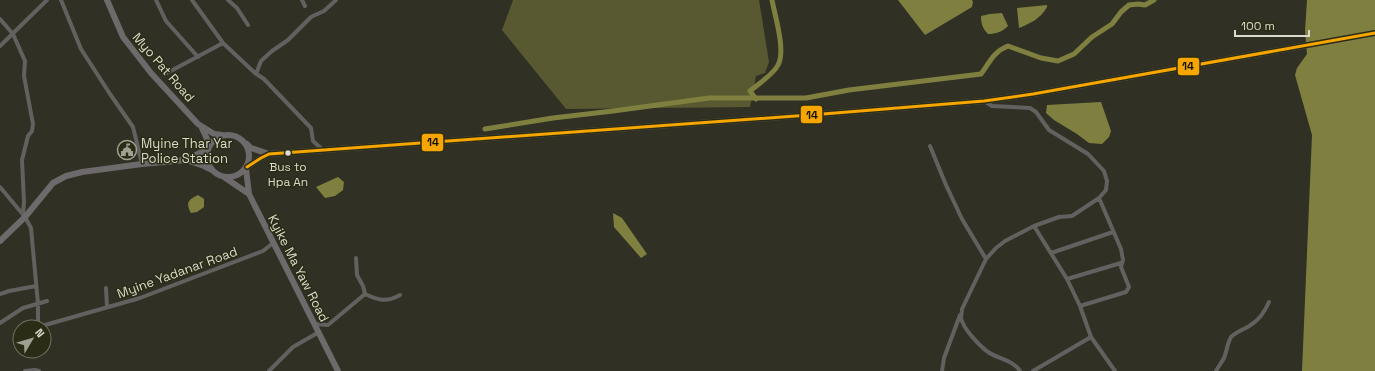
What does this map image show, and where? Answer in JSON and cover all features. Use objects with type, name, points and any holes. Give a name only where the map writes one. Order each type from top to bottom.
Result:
[{"type":"main road","name":"Myo Pat Road","points":[[107,0],[123,37],[136,56],[198,124]]},
{"type":"main road","points":[[224,177],[232,177],[240,174],[257,160],[269,154],[823,114],[984,100],[1033,94],[1375,33]]},
{"type":"main road","points":[[198,124],[214,134],[229,134],[235,136],[251,148],[269,154]]},
{"type":"main road","points":[[198,124],[204,132],[209,148],[207,158],[212,170]]},
{"type":"main road","points":[[0,241],[53,183],[66,176],[82,172],[142,164],[186,160],[209,148],[217,138],[222,135]]},
{"type":"main road","points":[[246,143],[250,155],[246,168],[249,194]]},
{"type":"main road","points":[[186,160],[212,170],[249,194]]},
{"type":"main road","name":"Kyike Ma Yaw Road","points":[[249,194],[339,371]]},
{"type":"street","points":[[0,46],[47,0]]},
{"type":"street","points":[[61,0],[81,49],[106,89],[133,127],[142,164]]},
{"type":"street","points":[[156,0],[166,21],[198,57]]},
{"type":"street","points":[[192,0],[223,43],[256,74],[264,79],[311,128],[313,141],[323,150]]},
{"type":"street","points":[[228,0],[237,8],[248,25]]},
{"type":"street","points":[[302,0],[305,6]]},
{"type":"street","points":[[256,74],[261,61],[288,40],[311,17],[324,11],[336,0]]},
{"type":"street","points":[[0,19],[13,34],[25,61],[24,76],[33,124],[32,131],[28,136],[22,160],[24,216]]},
{"type":"street","points":[[167,72],[223,43]]},
{"type":"street","points":[[942,371],[944,358],[962,309],[986,259],[1005,241],[1034,226],[1059,217],[1072,216],[1099,198],[1106,190],[1107,181],[1104,171],[1088,154],[1049,130],[1036,112],[1030,108],[992,106],[984,100]]},
{"type":"street","points":[[930,146],[962,219],[986,259]]},
{"type":"street","points":[[0,187],[24,216],[31,228],[38,304]]},
{"type":"street","points":[[1080,306],[1126,292],[1129,287],[1121,267],[1123,260],[1121,249],[1099,198]]},
{"type":"street","points":[[1034,226],[1067,279],[1080,306],[1091,337],[1115,371]]},
{"type":"street","points":[[1051,253],[1113,232]]},
{"type":"street","name":"Myine Yadanar Road","points":[[38,304],[38,327],[140,298],[263,251],[273,243]]},
{"type":"street","points":[[356,258],[357,275],[363,286],[365,294]]},
{"type":"street","points":[[1067,279],[1121,263]]},
{"type":"street","points":[[0,294],[36,286]]},
{"type":"street","points":[[106,288],[107,307]]},
{"type":"street","points":[[315,324],[328,325],[365,294]]},
{"type":"street","points":[[365,294],[378,300],[394,298],[400,295]]},
{"type":"street","points":[[0,323],[23,308],[47,301]]},
{"type":"street","points":[[1216,371],[1224,357],[1230,338],[1259,319],[1269,302]]},
{"type":"street","points":[[962,309],[961,318],[963,325],[970,334],[988,352],[1014,364],[1020,371]]},
{"type":"street","points":[[269,371],[293,347],[318,332]]},
{"type":"street","points":[[1034,371],[1091,337]]},
{"type":"street","points":[[25,371],[39,371]]},
{"type":"green space","points":[[513,0],[759,0],[769,62],[765,73],[756,76],[750,107],[566,109],[502,30]]},
{"type":"shaded area","points":[[898,0],[972,0],[973,2],[972,7],[925,35]]},
{"type":"shaded area","points":[[1307,0],[1375,0],[1375,371],[1302,371],[1312,135],[1295,75],[1297,68],[1307,54],[1305,31]]},
{"type":"shaded area","points":[[1047,5],[1038,18],[1019,28],[1017,8]]},
{"type":"shaded area","points":[[1002,13],[1008,26],[994,34],[988,34],[981,21],[981,16]]},
{"type":"shaded area","points":[[1101,102],[1111,131],[1109,137],[1102,144],[1089,143],[1046,113],[1047,105]]},
{"type":"shaded area","points":[[338,177],[344,182],[343,190],[335,196],[325,198],[316,187]]},
{"type":"shaded area","points":[[198,195],[204,199],[204,207],[197,212],[191,213],[188,207],[188,202]]},
{"type":"shaded area","points":[[613,213],[622,218],[647,254],[641,258],[614,227]]},
{"type":"waterway","points":[[756,99],[750,91],[776,69],[780,59],[780,42],[772,0]]},
{"type":"waterway","points":[[485,129],[553,118],[709,98],[806,98],[849,90],[981,74],[995,54],[1008,46],[1041,58],[1058,61],[1074,54],[1092,37],[1112,24],[1121,12],[1129,5],[1145,5],[1154,0]]},
{"type":"transit line","name":"14","points":[[247,167],[269,154],[984,101],[1033,94],[1375,33]]},
{"type":"place","name":"Myine Thar Yar Police Station","points":[[127,150]]},
{"type":"place","name":"Bus to Hpa An","points":[[288,153]]}]
